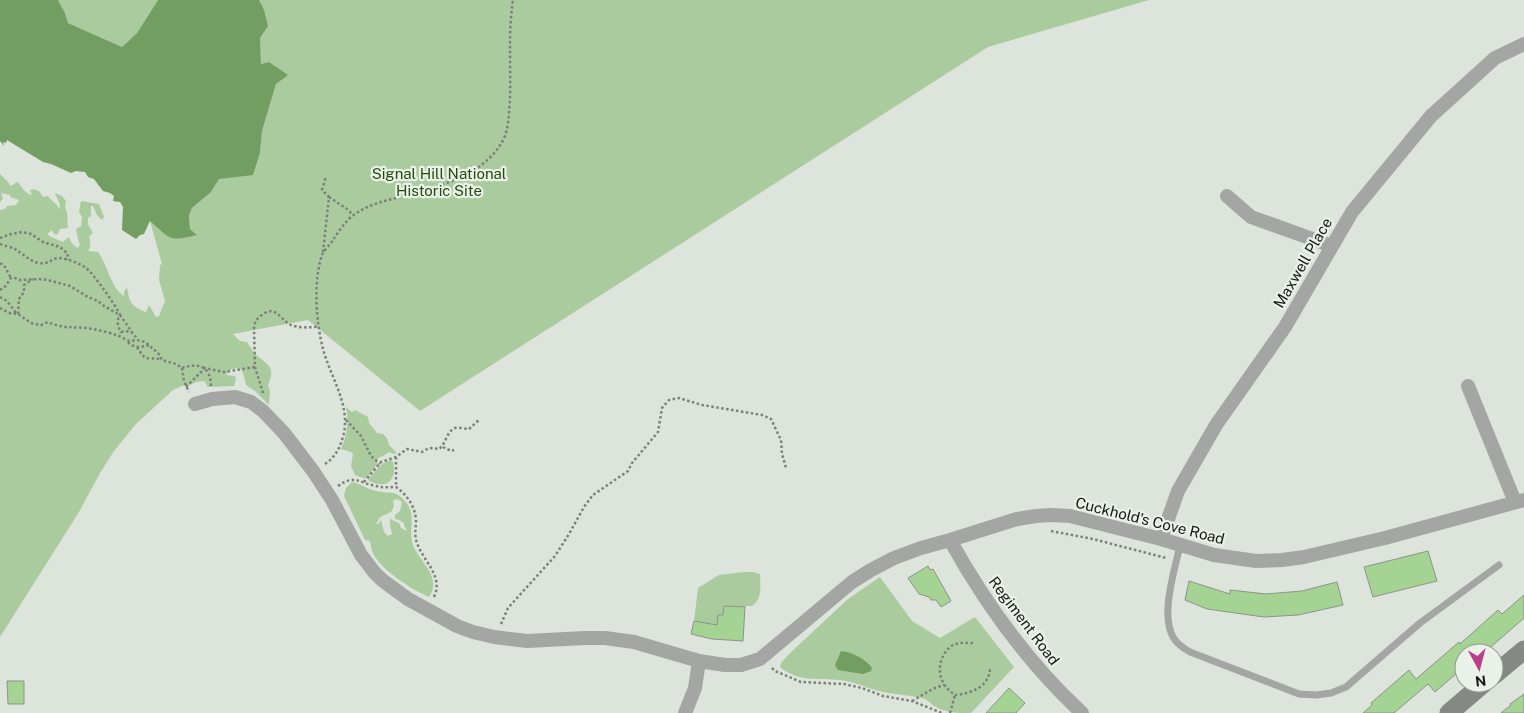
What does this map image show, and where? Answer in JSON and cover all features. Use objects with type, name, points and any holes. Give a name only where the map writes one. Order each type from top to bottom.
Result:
[{"type":"street","name":"Maxwell Place","points":[[1161,539],[1178,491],[1216,425],[1285,327],[1352,212],[1431,116],[1495,58],[1524,44]]},
{"type":"street","points":[[1228,196],[1251,218],[1332,246]]},
{"type":"street","points":[[1468,386],[1519,501]]},
{"type":"street","name":"Cuckhold's Cove Road","points":[[195,404],[212,399],[235,397],[252,402],[284,433],[314,472],[327,492],[361,556],[374,572],[408,599],[457,626],[494,637],[527,641],[605,638],[634,642],[700,661],[725,665],[741,665],[760,659],[852,582],[894,558],[1017,519],[1051,515],[1087,520],[1214,555],[1248,560],[1282,560],[1304,557],[1519,501]]},
{"type":"street","name":"Regiment Road","points":[[950,540],[989,606],[1039,669],[1082,713]]},
{"type":"street","points":[[1504,667],[1524,650]]},
{"type":"street","points":[[685,713],[695,688],[700,661]]},
{"type":"street","points":[[1449,713],[1472,693]]},
{"type":"lane","points":[[1180,545],[1168,600],[1167,616],[1173,637],[1179,645],[1190,652],[1299,694],[1316,695],[1331,693],[1346,686],[1420,623],[1499,565]]},
{"type":"path","points":[[322,254],[340,228],[353,215],[374,203],[408,195],[458,179],[473,170],[497,150],[505,135],[509,116],[511,79],[510,22],[513,0]]},
{"type":"path","points":[[326,176],[322,190],[353,215]]},
{"type":"path","points":[[314,472],[329,462],[337,453],[344,435],[346,420],[334,376],[325,355],[319,326],[317,292],[329,197]]},
{"type":"path","points":[[0,238],[22,232],[31,234],[43,242],[62,249],[68,254],[67,260]]},
{"type":"path","points":[[0,245],[14,249],[38,263],[46,264],[61,258],[88,269],[110,298],[136,340]]},
{"type":"path","points":[[61,258],[62,249]]},
{"type":"path","points":[[0,263],[5,267],[11,278]]},
{"type":"path","points":[[11,278],[19,280],[48,280],[70,286],[120,315]]},
{"type":"path","points":[[0,290],[4,288],[11,278]]},
{"type":"path","points":[[18,314],[24,285],[34,279]]},
{"type":"path","points":[[0,297],[7,301],[18,314],[34,324],[48,322],[55,326],[67,326],[75,329],[87,328],[115,334],[132,346],[150,345]]},
{"type":"path","points":[[0,308],[10,313],[18,314]]},
{"type":"path","points":[[258,408],[263,402],[264,397],[256,367],[254,324],[258,317],[266,312],[276,312],[294,326],[310,328],[319,326]]},
{"type":"path","points":[[120,315],[117,325],[121,333]]},
{"type":"path","points":[[115,334],[132,332]]},
{"type":"path","points":[[127,341],[145,342],[158,353],[160,359]]},
{"type":"path","points":[[137,347],[141,354],[148,359],[160,359],[182,368],[186,387],[195,404]]},
{"type":"path","points":[[182,368],[194,365],[224,372],[256,367]]},
{"type":"path","points":[[186,387],[204,368]]},
{"type":"path","points":[[204,368],[211,377],[212,399]]},
{"type":"path","points":[[494,637],[508,608],[555,556],[593,495],[628,471],[632,463],[658,432],[662,408],[669,400],[679,398],[702,405],[762,415],[772,419],[781,440],[786,468]]},
{"type":"path","points":[[364,482],[380,464],[396,457],[407,449],[422,452],[429,448],[435,450],[442,446],[447,436],[453,430],[456,428],[468,429],[480,419]]},
{"type":"path","points":[[346,420],[361,436],[371,456],[380,464]]},
{"type":"path","points":[[442,446],[446,450],[454,450]]},
{"type":"path","points":[[396,457],[396,487]]},
{"type":"path","points":[[327,492],[346,480],[356,479],[377,486],[396,487],[407,497],[416,520],[416,543],[434,572],[436,580],[435,594],[427,610]]},
{"type":"path","points":[[1048,530],[1093,539],[1166,558]]},
{"type":"path","points":[[955,695],[944,685],[940,676],[940,665],[947,650],[954,645],[973,643]]},
{"type":"path","points":[[760,659],[776,671],[801,682],[844,684],[883,696],[912,701],[942,713]]},
{"type":"path","points":[[955,695],[968,693],[980,688],[990,675],[990,668]]},
{"type":"path","points":[[912,701],[933,688],[944,685]]},
{"type":"path","points":[[950,713],[955,695]]},
{"type":"green space","points":[[58,0],[158,0],[137,33],[122,47],[68,23]]},
{"type":"green space","name":"Signal Hill National Historic Site","points":[[258,0],[1149,0],[988,47],[420,411],[308,320],[233,334],[240,341],[247,342],[256,355],[271,370],[268,385],[270,391],[269,405],[246,385],[240,368],[231,369],[226,375],[235,376],[234,386],[208,387],[204,381],[173,390],[136,424],[114,451],[79,512],[0,637],[0,210],[5,209],[7,206],[16,205],[19,200],[1,193],[3,199],[0,202],[0,174],[10,186],[18,182],[27,193],[32,195],[30,190],[33,189],[39,191],[43,197],[48,196],[59,209],[60,205],[55,193],[62,196],[66,201],[68,228],[60,229],[57,235],[52,230],[47,234],[63,242],[69,237],[77,248],[80,245],[76,229],[81,226],[82,217],[79,212],[81,201],[99,204],[104,217],[102,220],[97,215],[93,206],[91,206],[91,216],[88,218],[88,224],[93,233],[89,237],[90,248],[88,251],[98,252],[116,288],[124,296],[127,287],[130,300],[134,306],[146,312],[149,305],[156,317],[159,316],[165,301],[159,280],[160,265],[162,264],[150,221],[196,234],[190,229],[189,217],[192,208],[211,192],[219,179],[253,174],[260,153],[262,131],[276,84],[287,75],[269,62],[261,64]]},
{"type":"green space","points":[[346,407],[352,412],[355,410],[368,417],[369,423],[377,433],[383,434],[387,438],[389,445],[397,453],[393,454],[390,452],[376,460],[378,463],[367,478],[355,475],[351,466],[353,454],[341,449],[347,428]]},
{"type":"green space","points":[[392,460],[394,472],[393,477],[388,483],[378,484],[369,481],[368,479],[381,465]]},
{"type":"green space","points":[[352,482],[377,491],[397,494],[407,504],[411,515],[413,545],[432,576],[433,590],[429,597],[397,578],[377,559],[372,551],[370,541],[365,540],[344,496],[346,488]],"holes":[[[395,499],[402,502],[400,511],[395,515],[395,519],[404,523],[407,531],[390,518],[392,534],[388,536],[384,532],[381,520],[376,524],[380,517],[391,512],[394,507],[393,501]]]},
{"type":"green space","points":[[744,572],[760,574],[760,592],[756,603],[745,607],[724,606],[723,615],[718,615],[717,625],[706,626],[706,623],[694,621],[698,588],[719,575]]},
{"type":"green space","points":[[880,577],[912,621],[940,638],[975,617],[1014,667],[971,713],[948,711],[934,706],[925,699],[883,692],[856,683],[801,677],[793,675],[780,667],[788,655],[848,599]]},
{"type":"shaded area","points":[[0,0],[58,0],[68,23],[122,47],[137,33],[158,0],[259,0],[268,26],[260,38],[261,64],[269,62],[288,75],[276,84],[262,131],[260,153],[253,175],[219,179],[211,192],[192,208],[189,216],[190,229],[197,235],[180,238],[170,237],[150,221],[144,234],[136,239],[122,230],[123,207],[120,202],[113,201],[114,196],[103,191],[94,179],[88,177],[85,172],[76,171],[71,173],[43,162],[7,140],[6,143],[3,142],[4,146],[0,141]]},
{"type":"shaded area","points":[[841,651],[854,654],[862,659],[872,668],[871,671],[863,674],[838,670],[835,665]]},
{"type":"building","points":[[1428,551],[1437,581],[1373,597],[1364,567]]},
{"type":"building","points":[[928,566],[930,570],[933,569],[951,601],[941,607],[936,600],[931,600],[929,597],[919,594],[908,578]]},
{"type":"building","points":[[1189,581],[1230,594],[1230,590],[1266,594],[1302,591],[1337,582],[1343,605],[1298,615],[1264,617],[1207,609],[1185,600]]},
{"type":"building","points":[[1524,595],[1524,618],[1495,643],[1461,643],[1498,610],[1502,614]]},
{"type":"building","points":[[724,606],[745,607],[743,641],[712,639],[691,634],[694,621],[717,625],[718,615],[723,615]]},
{"type":"building","points":[[1454,646],[1454,676],[1435,692],[1428,684],[1394,713],[1363,713],[1372,705],[1371,703],[1409,670],[1416,679]]},
{"type":"building","points":[[7,681],[24,681],[24,704],[8,704]]},
{"type":"building","points":[[1009,688],[1025,703],[1016,713],[986,713]]},
{"type":"building","points":[[1524,694],[1524,713],[1501,713],[1510,704]]}]
